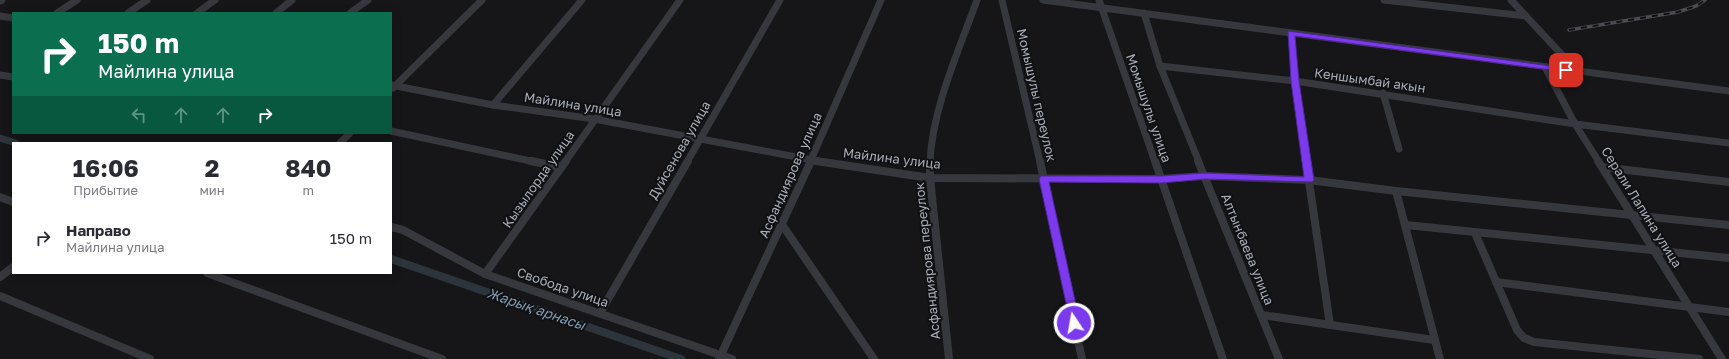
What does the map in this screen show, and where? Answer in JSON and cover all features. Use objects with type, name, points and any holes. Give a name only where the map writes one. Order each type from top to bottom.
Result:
[{"type":"street","points":[[59,12],[77,0]]},
{"type":"street","points":[[129,12],[147,0]]},
{"type":"street","points":[[198,12],[215,0]]},
{"type":"street","points":[[277,12],[292,0]]},
{"type":"street","points":[[351,12],[368,0]]},
{"type":"street","points":[[392,87],[482,0]]},
{"type":"street","points":[[493,105],[582,0]]},
{"type":"street","name":"Кызылорда улица","points":[[485,274],[680,0]]},
{"type":"street","name":"Дуйсенова улица","points":[[600,313],[780,0]]},
{"type":"street","name":"Асфандиярова улица","points":[[720,357],[811,160],[880,0]]},
{"type":"street","name":"Асфандиярова переулок","points":[[949,359],[930,178],[931,142],[940,109],[977,0]]},
{"type":"street","name":"Момышулы переулок","points":[[1002,0],[1044,179],[1082,359]]},
{"type":"street","points":[[1043,0],[1100,4],[1144,13],[1729,91]]},
{"type":"street","points":[[1384,0],[1526,16]]},
{"type":"street","points":[[1511,0],[1578,71]]},
{"type":"street","name":"Момышулы улица","points":[[1100,4],[1223,359]]},
{"type":"street","name":"Алтынбаева улица","points":[[1144,13],[1160,66],[1279,359]]},
{"type":"street","points":[[0,16],[12,18]]},
{"type":"street","points":[[1291,33],[1295,81],[1330,325]]},
{"type":"street","name":"Кеншымбай акын","points":[[1160,66],[1295,81],[1575,124],[1729,143]]},
{"type":"street","name":"Серали Лапина улица","points":[[1545,67],[1575,124],[1722,359]]},
{"type":"street","points":[[0,75],[12,77]]},
{"type":"street","name":"Майлина улица","points":[[392,87],[493,105],[594,119],[811,160],[930,178],[1161,180],[1205,176],[1309,180],[1396,191],[1729,225]]},
{"type":"street","points":[[1383,94],[1399,149]]},
{"type":"street","points":[[392,131],[560,167]]},
{"type":"street","points":[[341,142],[349,134]]},
{"type":"street","points":[[1602,167],[1729,182]]},
{"type":"street","points":[[1396,191],[1406,224],[1440,359]]},
{"type":"street","points":[[0,197],[12,202]]},
{"type":"street","points":[[781,224],[874,359]]},
{"type":"street","points":[[1406,224],[1475,233],[1652,249],[1729,258]]},
{"type":"street","name":"Свобода улица","points":[[392,227],[403,230],[485,274],[600,313],[720,357],[732,359]]},
{"type":"street","points":[[1475,233],[1516,330],[1524,338],[1534,342],[1700,359]]},
{"type":"street","points":[[0,277],[12,268]]},
{"type":"street","points":[[210,274],[442,359]]},
{"type":"street","points":[[1496,282],[1729,312]]},
{"type":"street","points":[[0,296],[150,359]]},
{"type":"street","points":[[1262,315],[1434,340]]},
{"type":"waterway","name":"Жарық арнасы","points":[[0,138],[13,142]]},
{"type":"waterway","name":"Жарық арнасы","points":[[392,259],[681,359]]},
{"type":"railway","points":[[1569,30],[1678,12],[1696,6],[1705,0]]},
{"type":"route","points":[[1074,323],[1044,179],[1161,180],[1205,176],[1309,180],[1295,81],[1291,33],[1566,70]]}]
